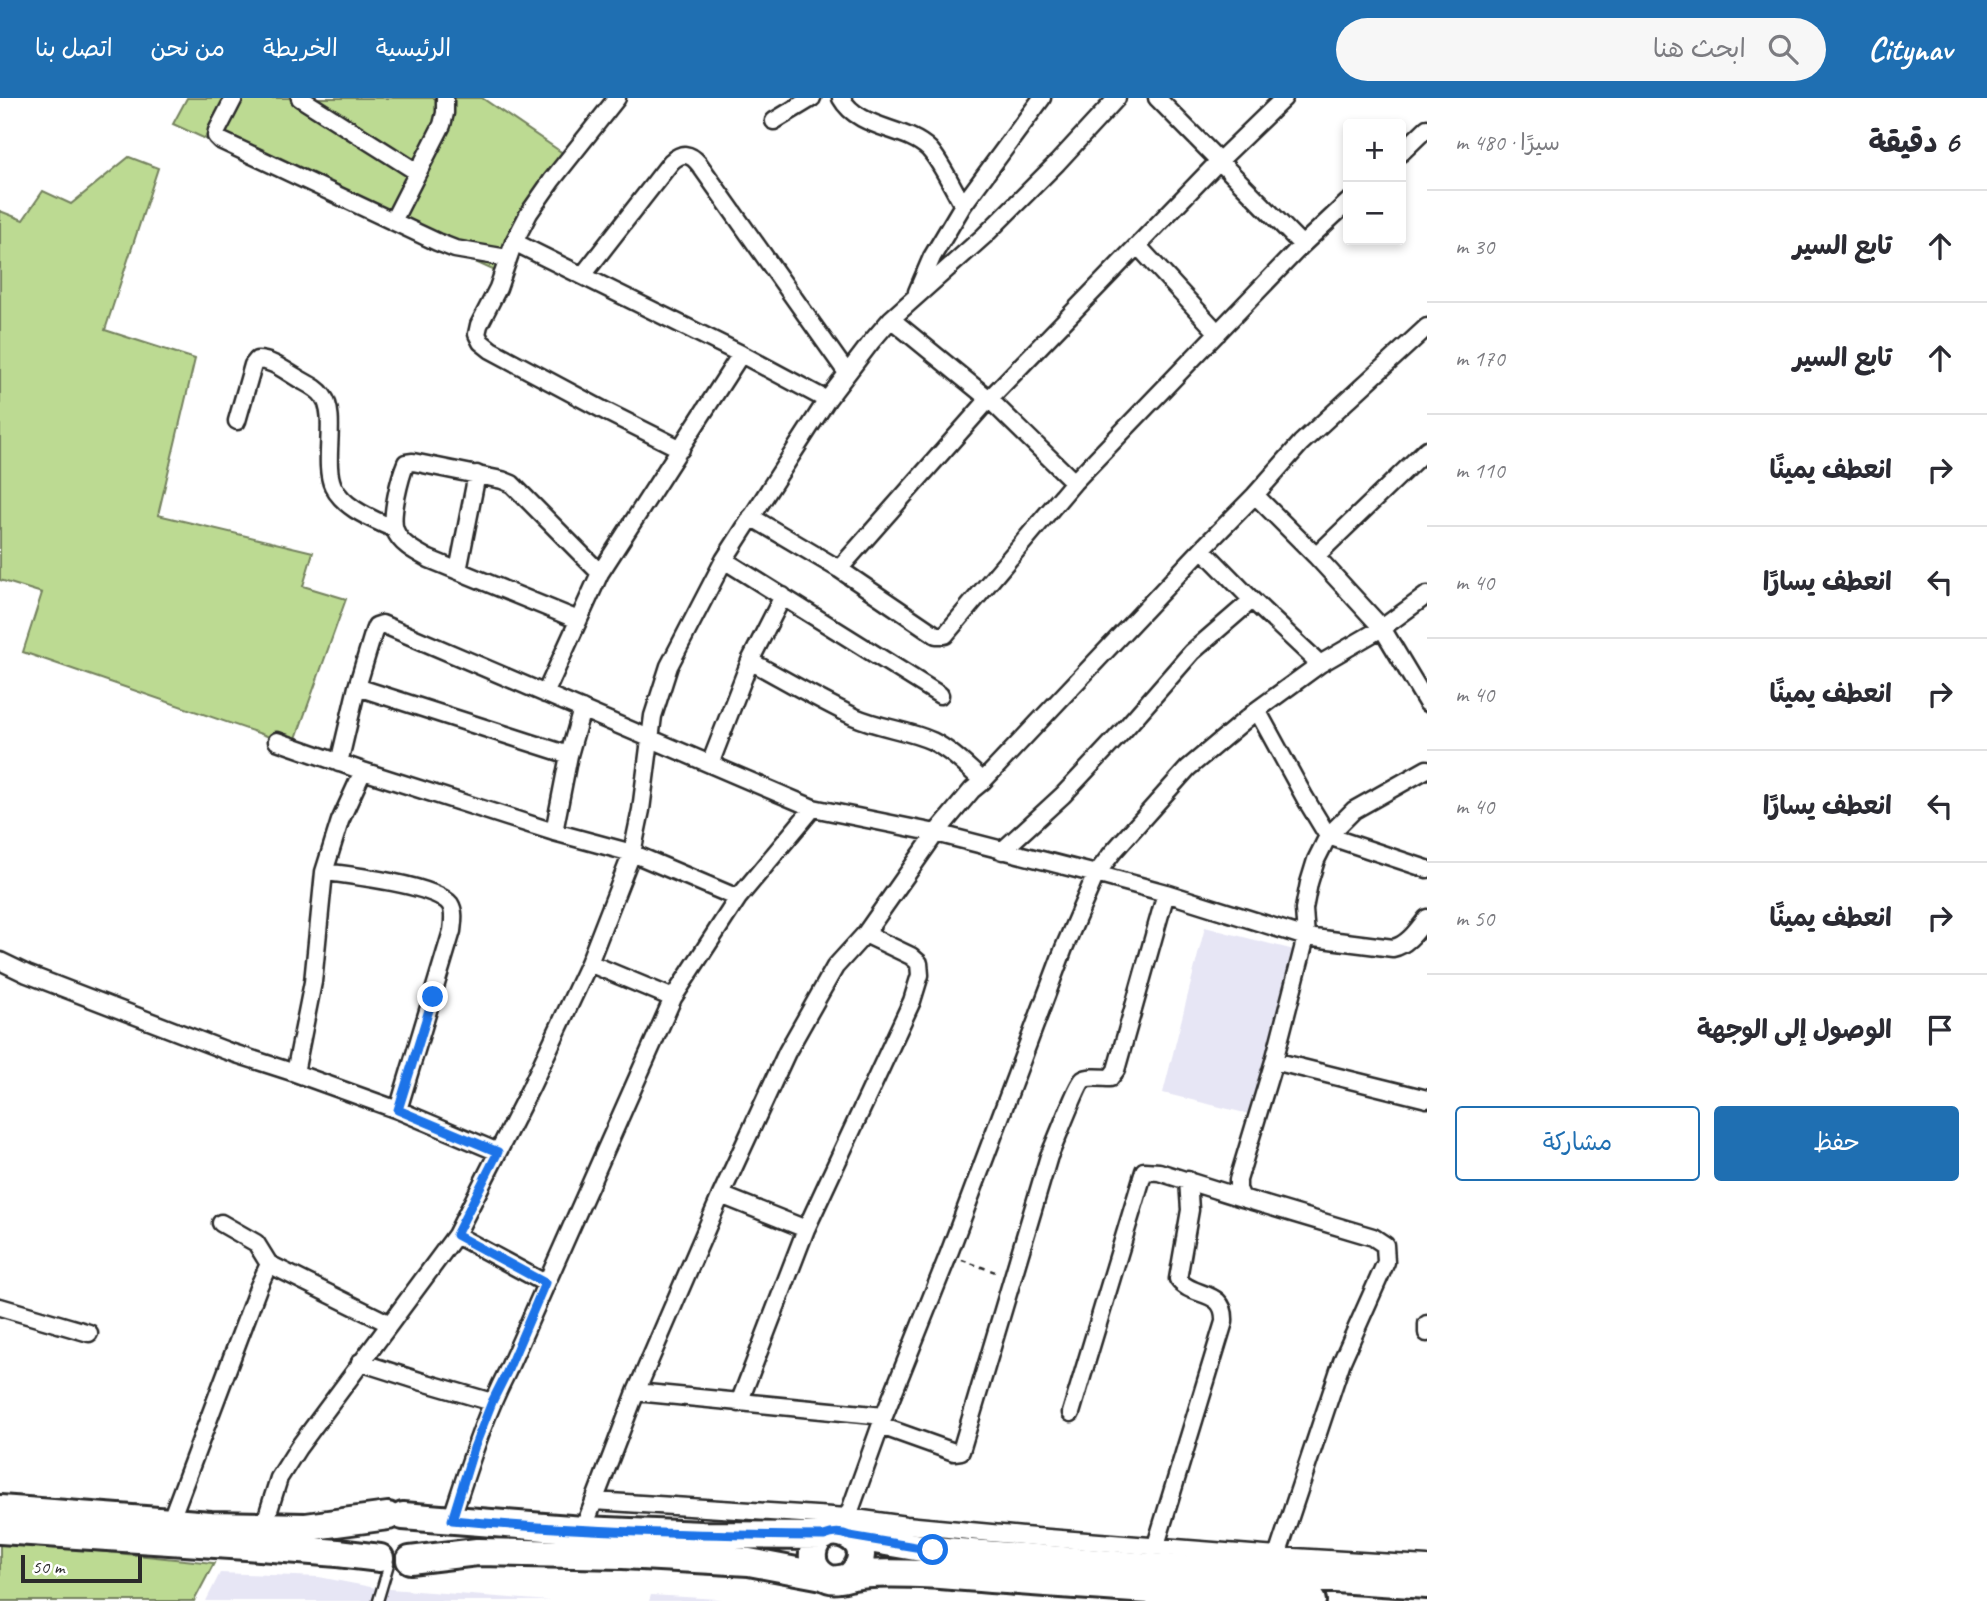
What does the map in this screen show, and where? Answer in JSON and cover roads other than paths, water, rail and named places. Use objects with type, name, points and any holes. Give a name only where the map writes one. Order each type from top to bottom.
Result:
[{"type":"main road","points":[[0,1509],[264,1526],[306,1527],[396,1516],[583,1530],[702,1535],[841,1530],[946,1552],[1427,1584]]},
{"type":"main road","points":[[396,1516],[412,1521],[419,1530],[421,1541],[418,1552],[393,1561],[373,1550],[371,1540],[379,1521],[396,1516]]},
{"type":"main road","points":[[0,1530],[338,1553],[393,1561],[477,1552],[622,1555],[749,1562],[841,1580],[856,1570],[860,1552],[857,1543],[841,1530]]},
{"type":"main road","points":[[823,1576],[816,1569],[813,1550],[817,1542],[841,1530]]},
{"type":"main road","points":[[849,1576],[934,1575],[1312,1601]]},
{"type":"street","points":[[234,98],[217,131],[216,136],[220,140],[455,249],[507,258]]},
{"type":"street","points":[[617,98],[529,213],[507,258],[498,288],[477,334],[481,342],[491,350],[681,449]]},
{"type":"street","points":[[774,121],[812,98]]},
{"type":"street","points":[[841,98],[850,111],[863,119],[929,149],[963,205]]},
{"type":"street","points":[[915,298],[932,257],[963,205],[1042,98]]},
{"type":"street","points":[[264,1526],[283,1471],[318,1419],[456,1235],[589,963],[632,853],[649,739],[659,694],[669,666],[724,560],[827,400],[891,319],[984,236],[1117,98]]},
{"type":"street","points":[[1157,98],[1302,245]]},
{"type":"street","points":[[839,569],[989,399],[1283,98]]},
{"type":"street","points":[[393,221],[442,125],[444,99]]},
{"type":"street","points":[[310,101],[417,173]]},
{"type":"street","points":[[1406,148],[1427,128]]},
{"type":"street","points":[[583,275],[671,162],[685,154],[693,157],[699,164],[847,373]]},
{"type":"street","points":[[751,517],[839,569],[936,635],[945,635],[1074,482],[1302,245],[1343,207]]},
{"type":"street","points":[[514,242],[741,354],[827,400]]},
{"type":"street","points":[[1138,246],[1218,333]]},
{"type":"street","points":[[891,319],[989,399],[1074,482]]},
{"type":"street","points":[[583,1530],[636,1392],[722,1195],[787,1052],[835,967],[864,934],[936,833],[972,790],[984,781],[1301,443],[1427,327]]},
{"type":"street","points":[[545,694],[600,573],[741,354]]},
{"type":"street","points":[[237,421],[253,365],[257,360],[273,364],[325,397],[328,408],[330,473],[333,486],[341,498],[352,507],[394,529],[413,551],[578,620]]},
{"type":"street","points":[[1316,556],[1427,449]]},
{"type":"street","points":[[394,529],[395,505],[407,463],[477,474],[512,484],[600,573]]},
{"type":"street","points":[[458,571],[477,474]]},
{"type":"street","points":[[1255,495],[1382,628],[1427,703]]},
{"type":"street","points":[[1202,549],[1320,664]]},
{"type":"street","points":[[724,560],[940,695]]},
{"type":"street","points":[[841,1530],[1064,948],[1096,874],[1188,768],[1257,710],[1320,664],[1382,628],[1427,595]]},
{"type":"street","points":[[710,764],[750,661],[783,596]]},
{"type":"street","points":[[1002,851],[1063,795],[1192,652],[1252,600]]},
{"type":"street","points":[[340,764],[357,687],[374,631],[376,626],[382,624],[813,808],[936,833],[1096,874],[1306,937],[1393,948],[1409,939],[1427,918]]},
{"type":"street","points":[[750,661],[855,717],[931,741],[952,753],[984,781]]},
{"type":"street","points":[[357,687],[569,755]]},
{"type":"street","points":[[554,832],[569,755],[582,709]]},
{"type":"street","points":[[1257,710],[1304,799],[1328,836],[1427,869]]},
{"type":"street","points":[[276,741],[554,832],[632,853],[738,898]]},
{"type":"street","points":[[1242,1198],[1238,1180],[1274,1061],[1306,937],[1304,909],[1316,860],[1328,836],[1354,810],[1427,769]]},
{"type":"street","points":[[295,1073],[314,970],[324,872],[340,821],[363,771]]},
{"type":"street","points":[[452,1520],[474,1448],[492,1402],[673,998],[738,898],[813,808]]},
{"type":"street","points":[[324,872],[401,884],[441,897],[451,905],[454,916],[452,931],[398,1110]]},
{"type":"street","points":[[636,1392],[883,1421],[954,1452],[961,1451],[1049,1156],[1081,1081],[1088,1078],[1110,1078],[1116,1070],[1166,893]]},
{"type":"street","points":[[739,1402],[806,1229],[912,1001],[920,975],[919,963],[911,956],[864,934]]},
{"type":"street","points":[[0,961],[26,974],[175,1032],[398,1110],[498,1152]]},
{"type":"street","points":[[589,963],[673,998]]},
{"type":"street","points":[[1274,1061],[1427,1099]]},
{"type":"street","points":[[1071,1413],[1144,1171],[1188,1180],[1373,1237],[1385,1244],[1386,1262],[1342,1361],[1277,1556]]},
{"type":"street","points":[[1156,1545],[1224,1322],[1223,1308],[1218,1300],[1183,1286],[1178,1279],[1190,1210],[1188,1180]]},
{"type":"street","points":[[722,1195],[806,1229]]},
{"type":"street","points":[[221,1223],[256,1243],[269,1264],[390,1324]]},
{"type":"street","points":[[456,1235],[545,1283]]},
{"type":"street","points":[[170,1522],[269,1264]]},
{"type":"street","points":[[0,1307],[89,1333]]},
{"type":"street","points":[[1427,1324],[1427,1333]]},
{"type":"street","points":[[360,1362],[492,1402]]},
{"type":"street","points":[[594,1501],[841,1530],[906,1525],[1277,1556],[1427,1565]]},
{"type":"lane","points":[[378,1601],[393,1561]]}]
